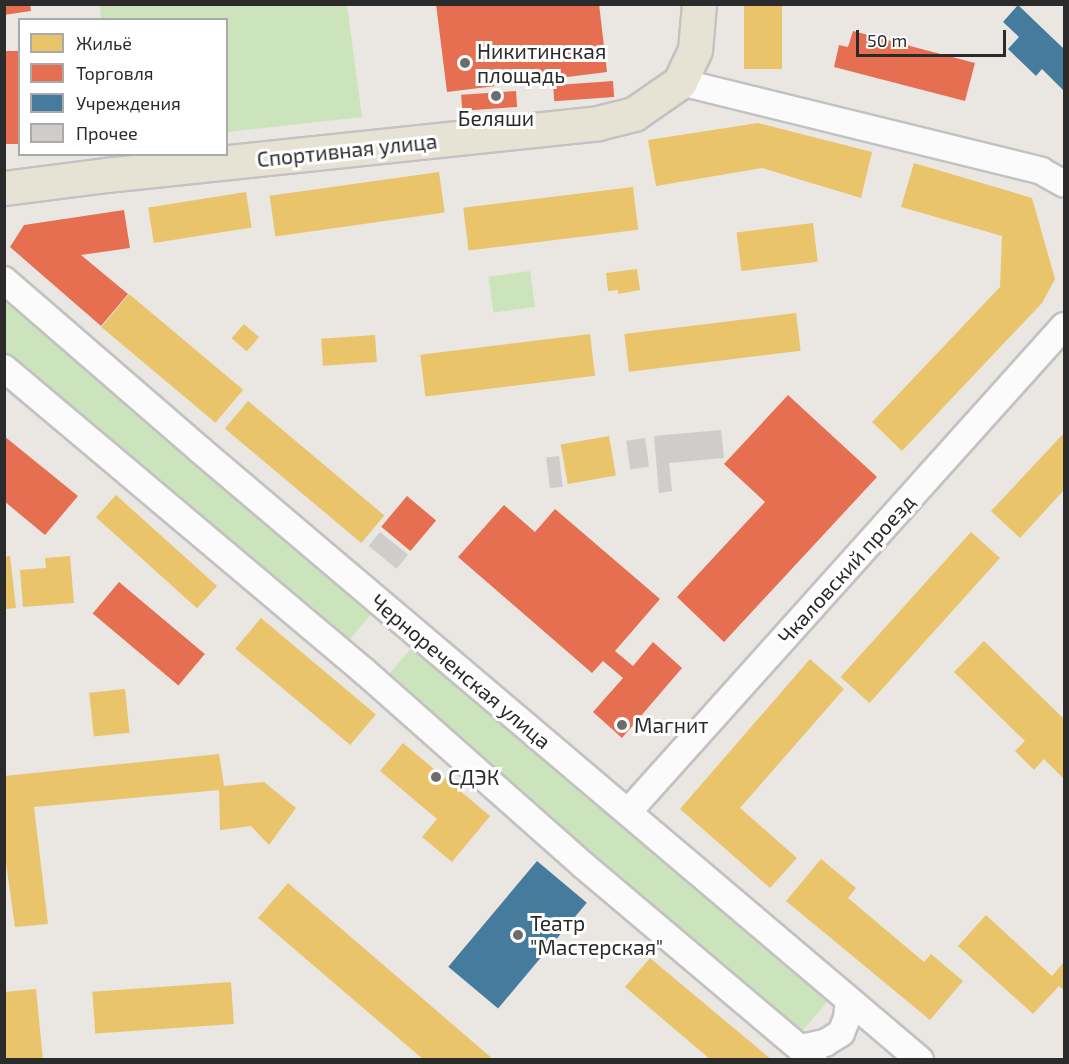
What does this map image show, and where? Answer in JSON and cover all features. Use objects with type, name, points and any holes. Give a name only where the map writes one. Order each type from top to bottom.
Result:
[{"type":"main road","points":[[680,82],[695,50],[699,4]]},
{"type":"main road","name":"Спортивная улица","points":[[4,189],[106,175],[598,123],[634,114],[680,82]]},
{"type":"street","points":[[680,82],[1041,171],[1065,184]]},
{"type":"street","name":"Чернореченская улица","points":[[4,280],[199,449],[920,1059]]},
{"type":"street","name":"Чкаловский проезд","points":[[628,812],[1065,327]]},
{"type":"street","points":[[6,373],[365,672],[804,1056],[841,1034],[847,1018],[849,1000]]},
{"type":"green space","points":[[100,5],[347,5],[362,117],[228,132],[228,18],[101,18]]},
{"type":"green space","points":[[530,271],[535,307],[493,312],[488,277]]},
{"type":"green space","points":[[4,300],[374,610],[337,655],[4,376]]},
{"type":"green space","points":[[415,644],[827,1002],[800,1034],[387,676]]},
{"type":"building: Жильё","points":[[744,5],[782,5],[782,69],[744,69]]},
{"type":"building: Жильё","points":[[758,123],[872,152],[861,198],[762,168],[656,186],[648,140]]},
{"type":"building: Жильё","points":[[914,163],[1032,198],[1055,279],[1042,303],[902,451],[872,422],[1000,287],[1002,236],[901,207]]},
{"type":"building: Жильё","points":[[439,172],[445,213],[275,236],[270,196]]},
{"type":"building: Жильё","points":[[633,187],[638,230],[469,251],[463,208]]},
{"type":"building: Жильё","points":[[246,192],[252,228],[154,243],[148,207]]},
{"type":"building: Жильё","points":[[813,223],[818,262],[741,271],[737,232]]},
{"type":"building: Жильё","points":[[637,269],[640,290],[618,294],[618,290],[608,291],[606,273]]},
{"type":"building: Жильё","points":[[129,294],[243,390],[216,423],[101,327]]},
{"type":"building: Жильё","points":[[796,313],[801,351],[629,372],[624,334]]},
{"type":"building: Жильё","points":[[244,324],[259,337],[247,351],[232,338]]},
{"type":"building: Жильё","points":[[590,334],[595,376],[425,397],[420,355]]},
{"type":"building: Жильё","points":[[375,335],[377,362],[323,366],[321,339]]},
{"type":"building: Жильё","points":[[248,401],[384,515],[361,543],[225,429]]},
{"type":"building: Жильё","points":[[1064,433],[1064,490],[1020,538],[991,511]]},
{"type":"building: Жильё","points":[[609,436],[616,475],[568,484],[561,445]]},
{"type":"building: Жильё","points":[[116,495],[217,586],[197,608],[96,517]]},
{"type":"building: Жильё","points":[[971,532],[1000,558],[870,703],[841,677]]},
{"type":"building: Жильё","points":[[10,556],[16,608],[4,609],[4,557]]},
{"type":"building: Жильё","points":[[70,556],[74,603],[23,607],[20,570],[46,568],[45,558]]},
{"type":"building: Жильё","points":[[261,618],[376,714],[350,745],[235,649]]},
{"type":"building: Жильё","points":[[984,641],[1064,719],[1064,779],[1044,759],[1034,770],[1015,751],[1025,741],[954,672]]},
{"type":"building: Жильё","points":[[810,659],[844,689],[740,808],[797,858],[770,888],[680,809]]},
{"type":"building: Жильё","points":[[125,689],[130,733],[94,737],[89,693]]},
{"type":"building: Жильё","points":[[403,743],[490,816],[452,862],[422,837],[437,819],[380,771]]},
{"type":"building: Жильё","points":[[219,754],[224,786],[264,782],[296,808],[269,845],[251,826],[220,830],[219,790],[34,807],[48,924],[15,927],[4,849],[4,776]]},
{"type":"building: Жильё","points":[[821,859],[856,888],[848,898],[924,962],[931,954],[963,981],[930,1020],[786,901]]},
{"type":"building: Жильё","points":[[288,883],[494,1060],[424,1060],[258,918]]},
{"type":"building: Жильё","points":[[986,915],[1052,976],[1064,962],[1064,990],[1059,986],[1033,1014],[958,946]]},
{"type":"building: Жильё","points":[[650,958],[772,1060],[711,1060],[625,987]]},
{"type":"building: Жильё","points":[[231,982],[234,1024],[95,1034],[92,992]]},
{"type":"building: Жильё","points":[[36,989],[43,1060],[4,1060],[4,992]]},
{"type":"building: Торговля","points":[[4,4],[30,4],[31,11],[4,15]]},
{"type":"building: Торговля","points":[[436,4],[599,4],[607,72],[447,92]]},
{"type":"building: Торговля","points":[[853,31],[975,63],[965,101],[834,67],[839,45],[848,47]]},
{"type":"building: Торговля","points":[[4,51],[18,51],[18,144],[4,144]]},
{"type":"building: Торговля","points":[[613,81],[614,97],[554,101],[553,85]]},
{"type":"building: Торговля","points":[[516,91],[517,107],[462,111],[461,95]]},
{"type":"building: Торговля","points":[[124,210],[130,248],[81,255],[128,294],[101,326],[10,247],[24,225]]},
{"type":"building: Торговля","points":[[788,395],[877,477],[724,642],[677,597],[765,502],[724,464]]},
{"type":"building: Торговля","points":[[4,436],[78,496],[45,535],[4,501]]},
{"type":"building: Торговля","points":[[407,496],[436,520],[410,551],[381,527]]},
{"type":"building: Торговля","points":[[504,505],[535,532],[555,509],[660,599],[615,651],[633,666],[653,642],[682,668],[622,738],[593,712],[623,678],[603,661],[592,673],[458,557]]},
{"type":"building: Торговля","points":[[119,582],[205,654],[178,685],[93,613]]},
{"type":"building: Учреждения","points":[[1018,5],[1064,49],[1064,91],[1042,69],[1036,76],[1008,49],[1019,37],[1003,22]]},
{"type":"building: Учреждения","name":"Театр \"Мастерская\"","points":[[537,861],[587,903],[498,1008],[448,967]]},
{"type":"building: Прочее","points":[[721,430],[724,458],[669,463],[672,491],[659,493],[654,436]]},
{"type":"building: Прочее","points":[[645,438],[649,467],[630,469],[626,441]]},
{"type":"building: Прочее","points":[[559,456],[563,487],[550,488],[546,458]]},
{"type":"building: Прочее","points":[[380,532],[408,555],[397,569],[369,546]]},
{"type":"place","name":"Никитинская площадь","points":[[465,63]]},
{"type":"place","name":"Беляши","points":[[496,96]]},
{"type":"place","name":"Магнит","points":[[622,725]]},
{"type":"place","name":"СДЭК","points":[[436,777]]},
{"type":"place","name":"Театр \"Мастерская\"","points":[[518,935]]}]
